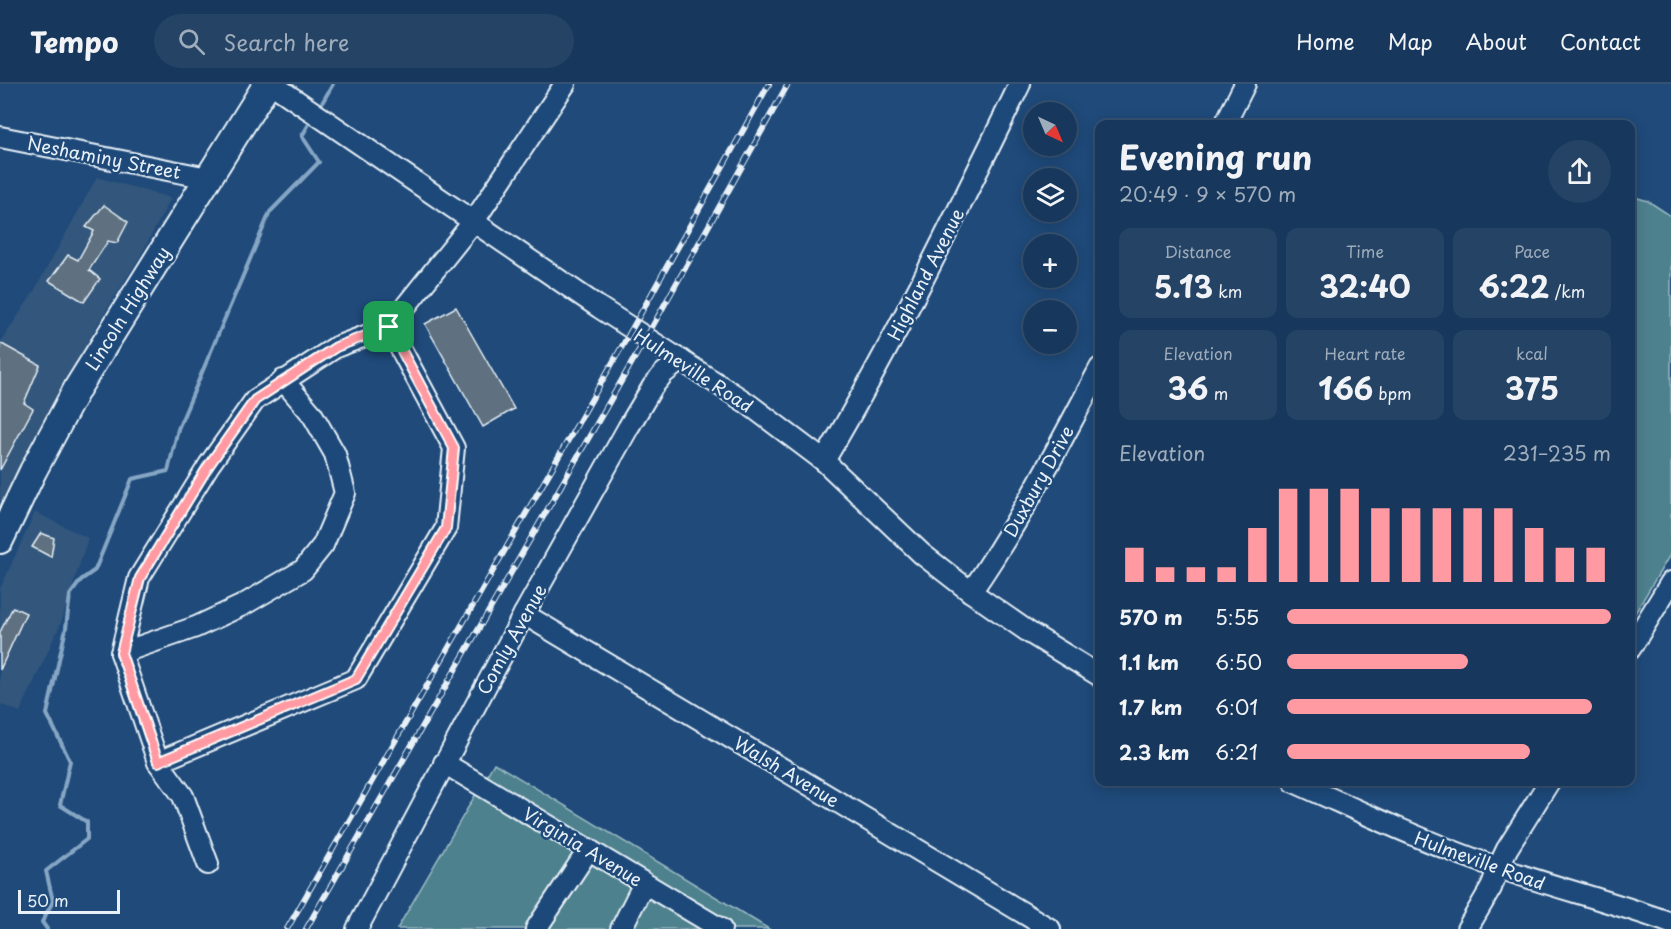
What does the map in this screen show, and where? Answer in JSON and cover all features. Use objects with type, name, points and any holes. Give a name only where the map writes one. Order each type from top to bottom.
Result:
[{"type":"main road","name":"Lincoln Highway","points":[[0,540],[28,481],[78,387],[267,84]]},
{"type":"street","name":"Hulmeville Road","points":[[272,84],[600,308],[747,403],[824,461],[922,554],[1030,633],[1095,673]]},
{"type":"street","points":[[208,864],[183,796],[158,762],[121,653],[140,578],[209,465],[255,400],[336,347],[389,327],[474,221],[565,84]]},
{"type":"street","name":"Highland Avenue","points":[[824,461],[857,405],[903,317],[1020,84]]},
{"type":"street","points":[[1227,120],[1245,84]]},
{"type":"street","name":"Neshaminy Street","points":[[0,136],[208,178]]},
{"type":"street","points":[[158,762],[356,679],[446,528],[454,448],[389,327]]},
{"type":"street","name":"Comly Avenue","points":[[357,929],[524,614],[628,428],[653,386],[664,373],[681,360]]},
{"type":"street","name":"Duxbury Drive","points":[[971,592],[1010,532],[1095,377]]},
{"type":"street","points":[[121,653],[196,627],[243,605],[303,570],[323,544],[345,493],[335,454],[312,414],[283,380]]},
{"type":"street","points":[[1635,641],[1671,582]]},
{"type":"street","name":"Walsh Avenue","points":[[524,614],[1050,929]]},
{"type":"street","name":"Virginia Avenue","points":[[444,763],[721,929]]},
{"type":"street","name":"Hulmeville Road","points":[[1303,786],[1401,830],[1498,868],[1671,923]]},
{"type":"street","points":[[1467,929],[1491,888],[1507,849],[1546,786]]},
{"type":"street","points":[[536,929],[589,849]]},
{"type":"street","points":[[621,929],[644,883]]},
{"type":"shaded area","points":[[97,177],[171,198],[141,255],[96,327],[0,505],[0,343],[33,293]]},
{"type":"shaded area","points":[[35,512],[88,538],[61,623],[20,712],[0,704],[0,589]]},
{"type":"green space","points":[[1635,197],[1648,201],[1671,216],[1671,553],[1635,613]]},
{"type":"green space","points":[[494,763],[744,914],[769,929],[397,929]]},
{"type":"building","points":[[104,205],[128,222],[117,243],[108,241],[89,270],[100,279],[84,302],[49,281],[68,255],[78,260],[94,231],[86,227]]},
{"type":"building","points":[[456,307],[514,409],[483,427],[425,324]]},
{"type":"building","points":[[0,343],[40,365],[24,403],[33,409],[0,470]]},
{"type":"building","points":[[41,533],[54,538],[51,557],[32,547]]},
{"type":"building","points":[[13,607],[26,613],[0,670],[0,632]]},
{"type":"waterway","points":[[322,103],[333,84]]},
{"type":"waterway","points":[[47,929],[42,922],[53,901],[46,871],[87,839],[87,822],[60,805],[70,761],[47,714],[66,628],[70,595],[81,580],[95,570],[132,479],[168,471],[178,429],[270,212],[319,162],[302,136],[309,124]]},
{"type":"railway","points":[[287,929],[628,336],[769,84]]},
{"type":"railway","points":[[306,929],[642,345],[788,84]]},
{"type":"route","points":[[389,327],[454,448],[446,528],[356,679],[158,762],[121,653],[140,578],[209,465],[255,400],[336,347],[389,327]]}]
